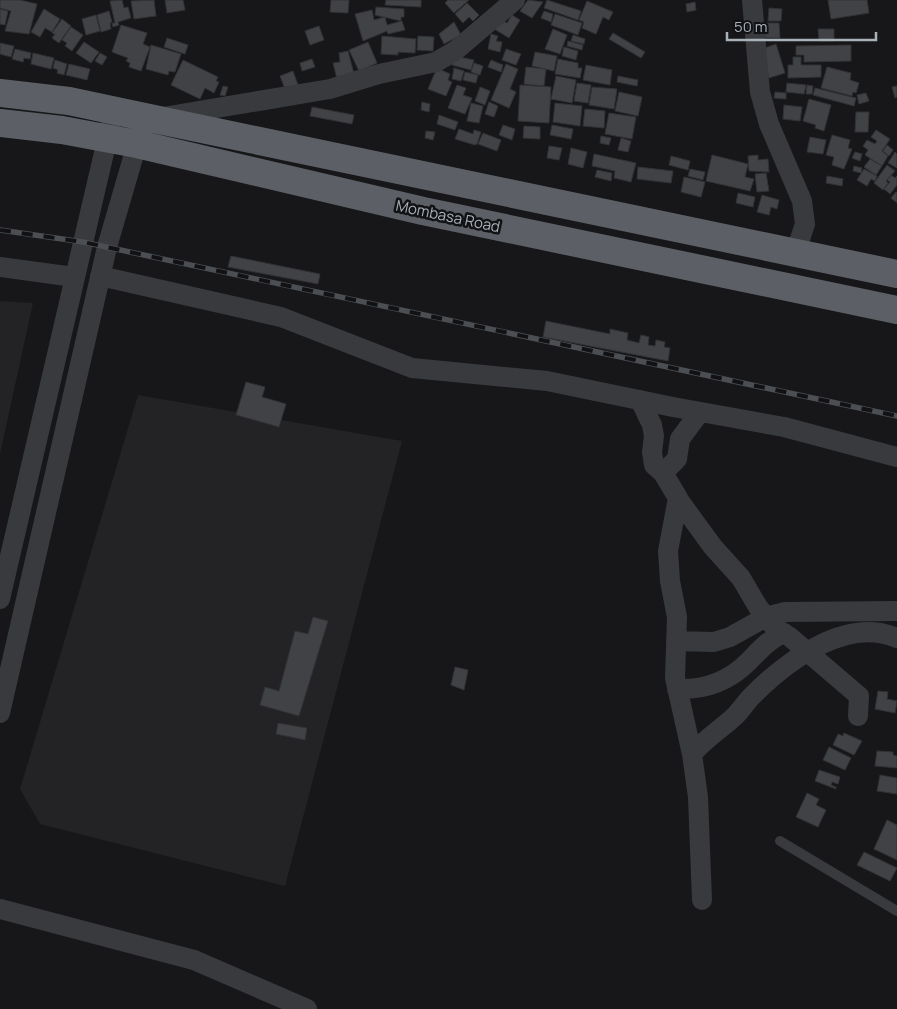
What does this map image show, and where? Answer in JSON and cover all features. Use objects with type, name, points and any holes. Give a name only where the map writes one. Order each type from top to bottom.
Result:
[{"type":"highway","points":[[0,93],[114,110],[897,274]]},
{"type":"highway","name":"Mombasa Road","points":[[0,123],[62,130],[109,138],[423,211],[897,310]]},
{"type":"street","points":[[0,713],[100,276],[136,144],[147,117],[238,106],[330,89],[378,74],[436,62],[455,51],[516,0]]},
{"type":"street","points":[[752,0],[760,92],[768,124],[802,201],[805,224],[795,254]]},
{"type":"street","points":[[0,599],[114,110]]},
{"type":"street","points":[[0,268],[74,277]]},
{"type":"street","points":[[100,276],[281,317],[412,368],[547,381],[784,427],[897,457]]},
{"type":"street","points":[[640,400],[652,425],[654,466],[663,473],[678,500],[713,547],[741,578],[775,628],[808,651],[859,696],[858,716]]},
{"type":"street","points":[[663,473],[677,459],[680,439],[700,412]]},
{"type":"street","points":[[678,500],[668,551],[670,581],[677,617],[677,689],[692,754],[700,819],[702,900]]},
{"type":"street","points":[[676,641],[714,642],[730,637],[766,617],[785,612],[897,611]]},
{"type":"street","points":[[692,754],[707,737],[735,716],[764,685],[808,651],[840,637],[858,633],[884,632],[897,638]]},
{"type":"street","points":[[677,689],[694,689],[726,679],[736,673],[766,644],[784,633]]},
{"type":"street","points":[[0,908],[194,960],[307,1009]]},
{"type":"lane","points":[[780,841],[897,911]]},
{"type":"shaded area","points":[[0,301],[33,303],[0,454]]},
{"type":"shaded area","points":[[138,395],[402,441],[285,886],[40,824],[20,789]]},
{"type":"building","points":[[0,0],[20,0],[37,4],[29,34],[5,31],[11,11],[0,8]]},
{"type":"building","points":[[122,0],[124,8],[128,7],[131,18],[118,22],[119,25],[113,27],[112,23],[115,23],[110,1]]},
{"type":"building","points":[[154,0],[156,16],[134,19],[131,1]]},
{"type":"building","points":[[165,0],[183,0],[185,10],[167,13]]},
{"type":"building","points":[[331,0],[349,0],[348,13],[330,12]]},
{"type":"building","points":[[386,0],[421,0],[421,7],[385,5]]},
{"type":"building","points":[[448,0],[469,0],[454,13],[445,3]]},
{"type":"building","points":[[528,0],[543,2],[532,18],[520,11]]},
{"type":"building","points":[[547,0],[581,11],[578,20],[544,8]]},
{"type":"building","points":[[828,0],[867,0],[869,13],[831,19]]},
{"type":"building","points":[[587,1],[613,12],[609,20],[603,17],[596,34],[582,28],[584,22],[579,20]]},
{"type":"building","points":[[695,2],[696,10],[687,12],[686,4]]},
{"type":"building","points":[[467,3],[479,15],[473,21],[469,17],[463,23],[455,14]]},
{"type":"building","points":[[376,7],[404,9],[404,17],[401,17],[401,21],[375,15]]},
{"type":"building","points":[[769,8],[782,9],[781,21],[768,21]]},
{"type":"building","points":[[0,9],[8,11],[5,25],[0,24]]},
{"type":"building","points":[[44,9],[60,19],[52,32],[45,28],[40,37],[31,32]]},
{"type":"building","points":[[372,10],[374,20],[385,17],[387,25],[402,21],[405,30],[388,34],[387,31],[363,41],[355,14]]},
{"type":"building","points":[[109,11],[112,22],[110,23],[111,29],[101,32],[97,15]]},
{"type":"building","points":[[544,11],[553,14],[551,22],[541,18]]},
{"type":"building","points":[[555,14],[582,23],[578,35],[551,25]]},
{"type":"building","points":[[96,15],[100,31],[86,35],[82,19]]},
{"type":"building","points":[[512,15],[520,20],[509,38],[491,27],[497,17],[507,23]]},
{"type":"building","points":[[62,19],[71,26],[59,43],[52,38],[55,34],[52,33]]},
{"type":"building","points":[[454,22],[461,35],[444,44],[439,34]]},
{"type":"building","points":[[765,23],[779,23],[780,38],[765,38]]},
{"type":"building","points":[[121,25],[147,33],[143,44],[150,47],[141,71],[129,67],[130,63],[126,61],[128,58],[112,52]]},
{"type":"building","points":[[319,26],[324,40],[310,45],[305,31]]},
{"type":"building","points":[[71,27],[83,35],[72,51],[65,46],[67,43],[62,40]]},
{"type":"building","points":[[553,29],[567,35],[560,54],[545,49]]},
{"type":"building","points":[[818,29],[834,29],[834,41],[819,41]]},
{"type":"building","points":[[613,33],[645,52],[641,58],[609,39]]},
{"type":"building","points":[[491,34],[498,36],[496,41],[502,42],[500,52],[488,49]]},
{"type":"building","points":[[573,35],[585,39],[584,44],[571,41]]},
{"type":"building","points":[[382,36],[416,39],[415,53],[381,54]]},
{"type":"building","points":[[418,36],[434,37],[433,51],[417,50]]},
{"type":"building","points":[[167,38],[188,45],[185,54],[164,47]]},
{"type":"building","points":[[568,41],[583,45],[582,50],[567,46]]},
{"type":"building","points":[[84,42],[99,52],[91,63],[76,53]]},
{"type":"building","points":[[368,42],[377,63],[359,71],[349,50]]},
{"type":"building","points":[[0,43],[14,46],[11,57],[0,54]]},
{"type":"building","points":[[776,44],[785,73],[769,78],[762,56],[756,51]]},
{"type":"building","points":[[151,45],[181,54],[175,72],[169,71],[168,75],[146,69]]},
{"type":"building","points":[[851,45],[851,61],[804,62],[804,55],[796,55],[796,46]]},
{"type":"building","points":[[564,47],[578,51],[576,60],[562,56]]},
{"type":"building","points":[[15,49],[31,53],[30,59],[24,58],[23,62],[12,59]]},
{"type":"building","points":[[506,49],[521,54],[516,65],[502,60]]},
{"type":"building","points":[[348,51],[354,74],[337,79],[333,63],[340,62],[339,53]]},
{"type":"building","points":[[535,52],[557,56],[554,71],[532,66]]},
{"type":"building","points":[[33,53],[54,58],[51,69],[31,64]]},
{"type":"building","points":[[100,53],[107,57],[102,65],[95,61]]},
{"type":"building","points":[[454,56],[474,60],[471,70],[452,65]]},
{"type":"building","points":[[793,57],[801,57],[801,65],[821,65],[821,77],[788,78],[788,65],[793,65]]},
{"type":"building","points":[[312,59],[315,67],[302,71],[300,63]]},
{"type":"building","points":[[558,59],[578,63],[578,68],[582,68],[580,78],[555,74]]},
{"type":"building","points":[[55,60],[67,64],[64,75],[57,73],[58,70],[53,68]]},
{"type":"building","points":[[183,60],[218,77],[216,81],[219,82],[214,93],[205,88],[200,99],[171,85]]},
{"type":"building","points":[[491,60],[503,65],[501,72],[488,67]]},
{"type":"building","points":[[474,63],[483,66],[480,75],[471,72]]},
{"type":"building","points":[[69,64],[90,69],[87,80],[66,75]]},
{"type":"building","points":[[506,64],[518,69],[510,89],[516,92],[509,108],[491,100]]},
{"type":"building","points":[[586,65],[612,70],[610,85],[583,80]]},
{"type":"building","points":[[526,67],[546,69],[544,86],[524,84]]},
{"type":"building","points":[[827,67],[851,73],[850,80],[859,83],[856,93],[853,92],[852,96],[821,88]]},
{"type":"building","points":[[437,68],[450,74],[448,80],[452,82],[446,96],[428,89]]},
{"type":"building","points":[[454,68],[464,71],[461,81],[452,79]]},
{"type":"building","points":[[293,71],[298,85],[285,89],[280,76]]},
{"type":"building","points":[[465,72],[478,75],[476,83],[463,80]]},
{"type":"building","points":[[556,76],[576,80],[572,103],[551,99]]},
{"type":"building","points":[[618,76],[638,80],[637,86],[617,82]]},
{"type":"building","points":[[577,83],[591,85],[588,103],[574,101]]},
{"type":"building","points":[[787,83],[806,85],[804,94],[786,92]]},
{"type":"building","points":[[457,85],[466,88],[463,95],[472,98],[465,114],[448,108]]},
{"type":"building","points":[[520,85],[551,87],[549,123],[518,121]]},
{"type":"building","points":[[807,85],[813,86],[812,94],[806,94]]},
{"type":"building","points":[[223,86],[228,87],[225,96],[220,95]]},
{"type":"building","points":[[897,86],[897,97],[895,98],[892,87]]},
{"type":"building","points":[[480,87],[490,91],[485,105],[475,101]]},
{"type":"building","points":[[592,87],[617,89],[614,109],[589,105]]},
{"type":"building","points":[[815,88],[856,98],[854,106],[813,95]]},
{"type":"building","points":[[619,92],[642,97],[638,116],[615,111]]},
{"type":"building","points":[[775,92],[786,93],[786,99],[774,98]]},
{"type":"building","points":[[866,93],[869,101],[859,104],[857,95]]},
{"type":"building","points":[[809,99],[831,105],[824,131],[815,128],[816,125],[803,121]]},
{"type":"building","points":[[422,102],[430,104],[429,112],[421,110]]},
{"type":"building","points":[[489,102],[498,106],[494,117],[485,114]]},
{"type":"building","points":[[471,103],[483,106],[479,123],[467,121]]},
{"type":"building","points":[[555,103],[582,106],[580,126],[553,122]]},
{"type":"building","points":[[784,105],[802,107],[800,121],[783,119]]},
{"type":"building","points":[[312,107],[354,115],[352,124],[310,116]]},
{"type":"building","points":[[585,109],[605,111],[604,128],[583,126]]},
{"type":"building","points":[[856,112],[869,112],[868,132],[855,132]]},
{"type":"building","points":[[609,113],[636,117],[632,139],[605,134]]},
{"type":"building","points":[[439,115],[458,122],[455,130],[437,124]]},
{"type":"building","points":[[503,125],[515,129],[512,140],[499,135]]},
{"type":"building","points":[[552,125],[573,129],[571,139],[550,135]]},
{"type":"building","points":[[524,126],[540,127],[540,139],[523,138]]},
{"type":"building","points":[[459,129],[473,134],[474,130],[481,132],[477,144],[455,139]]},
{"type":"building","points":[[876,130],[890,139],[882,151],[888,156],[882,166],[865,155],[868,150],[863,146],[867,140],[875,144],[877,141],[871,137]]},
{"type":"building","points":[[426,131],[435,132],[433,140],[425,138]]},
{"type":"building","points":[[483,133],[501,140],[497,151],[478,144]]},
{"type":"building","points":[[832,135],[850,140],[848,148],[852,149],[844,169],[832,165],[834,157],[826,155]]},
{"type":"building","points":[[601,136],[611,138],[609,145],[600,143]]},
{"type":"building","points":[[810,137],[826,140],[823,154],[807,152]]},
{"type":"building","points":[[621,138],[631,141],[628,152],[618,150]]},
{"type":"building","points":[[887,145],[893,150],[889,156],[883,151]]},
{"type":"building","points":[[549,146],[562,148],[559,160],[547,158]]},
{"type":"building","points":[[571,148],[587,152],[583,168],[568,164]]},
{"type":"building","points":[[855,152],[862,154],[860,161],[852,158]]},
{"type":"building","points":[[895,152],[897,154],[897,168],[888,163]]},
{"type":"building","points":[[594,154],[636,163],[631,182],[614,178],[615,171],[592,166]]},
{"type":"building","points":[[712,155],[748,164],[745,177],[754,179],[750,191],[706,181]]},
{"type":"building","points":[[758,155],[758,160],[768,159],[769,172],[749,171],[748,156]]},
{"type":"building","points":[[671,156],[690,161],[688,170],[669,165]]},
{"type":"building","points":[[870,159],[882,166],[876,175],[864,167]]},
{"type":"building","points":[[887,165],[895,171],[886,181],[888,183],[883,190],[874,183]]},
{"type":"building","points":[[854,166],[862,168],[861,173],[853,171]]},
{"type":"building","points":[[638,167],[673,171],[671,183],[637,179]]},
{"type":"building","points":[[690,169],[705,172],[703,180],[688,176]]},
{"type":"building","points":[[864,169],[877,176],[875,181],[871,179],[867,186],[857,180]]},
{"type":"building","points":[[597,170],[612,173],[611,181],[595,177]]},
{"type":"building","points":[[766,173],[769,191],[757,192],[755,174]]},
{"type":"building","points":[[891,175],[895,178],[897,176],[897,185],[890,194],[884,189],[890,182],[887,180]]},
{"type":"building","points":[[827,176],[843,179],[842,186],[826,183]]},
{"type":"building","points":[[684,177],[705,182],[701,197],[681,192]]},
{"type":"building","points":[[738,193],[755,197],[753,207],[736,203]]},
{"type":"building","points":[[897,193],[897,203],[891,198]]},
{"type":"building","points":[[762,195],[779,200],[777,209],[771,207],[769,215],[757,212]]},
{"type":"building","points":[[231,256],[320,274],[318,284],[228,267]]},
{"type":"building","points":[[546,321],[610,334],[610,329],[628,333],[627,340],[639,343],[641,335],[649,337],[648,345],[655,346],[656,340],[665,342],[664,347],[670,348],[668,361],[543,337]]},
{"type":"building","points":[[246,382],[265,387],[262,397],[286,404],[279,427],[236,415]]},
{"type":"building","points":[[313,617],[328,621],[299,716],[260,705],[265,687],[279,691],[295,631],[308,634]]},
{"type":"building","points":[[455,667],[468,670],[464,690],[451,685]]},
{"type":"building","points":[[878,691],[888,692],[887,699],[897,701],[895,713],[875,709]]},
{"type":"building","points":[[278,723],[307,728],[305,740],[276,734]]},
{"type":"building","points":[[844,733],[862,741],[854,755],[833,745],[838,734],[843,736]]},
{"type":"building","points":[[829,747],[851,758],[845,770],[823,760]]},
{"type":"building","points":[[877,751],[893,752],[893,755],[897,756],[897,768],[875,766]]},
{"type":"building","points":[[819,770],[840,777],[838,784],[832,782],[831,785],[836,787],[836,789],[815,781]]},
{"type":"building","points":[[880,775],[897,778],[897,794],[877,791]]},
{"type":"building","points":[[807,793],[819,799],[816,805],[826,810],[818,827],[796,817]]},
{"type":"building","points":[[887,820],[897,825],[897,860],[874,849]]},
{"type":"building","points":[[864,852],[897,868],[890,881],[857,865]]},
{"type":"railway","points":[[0,230],[83,242],[897,416]]}]
